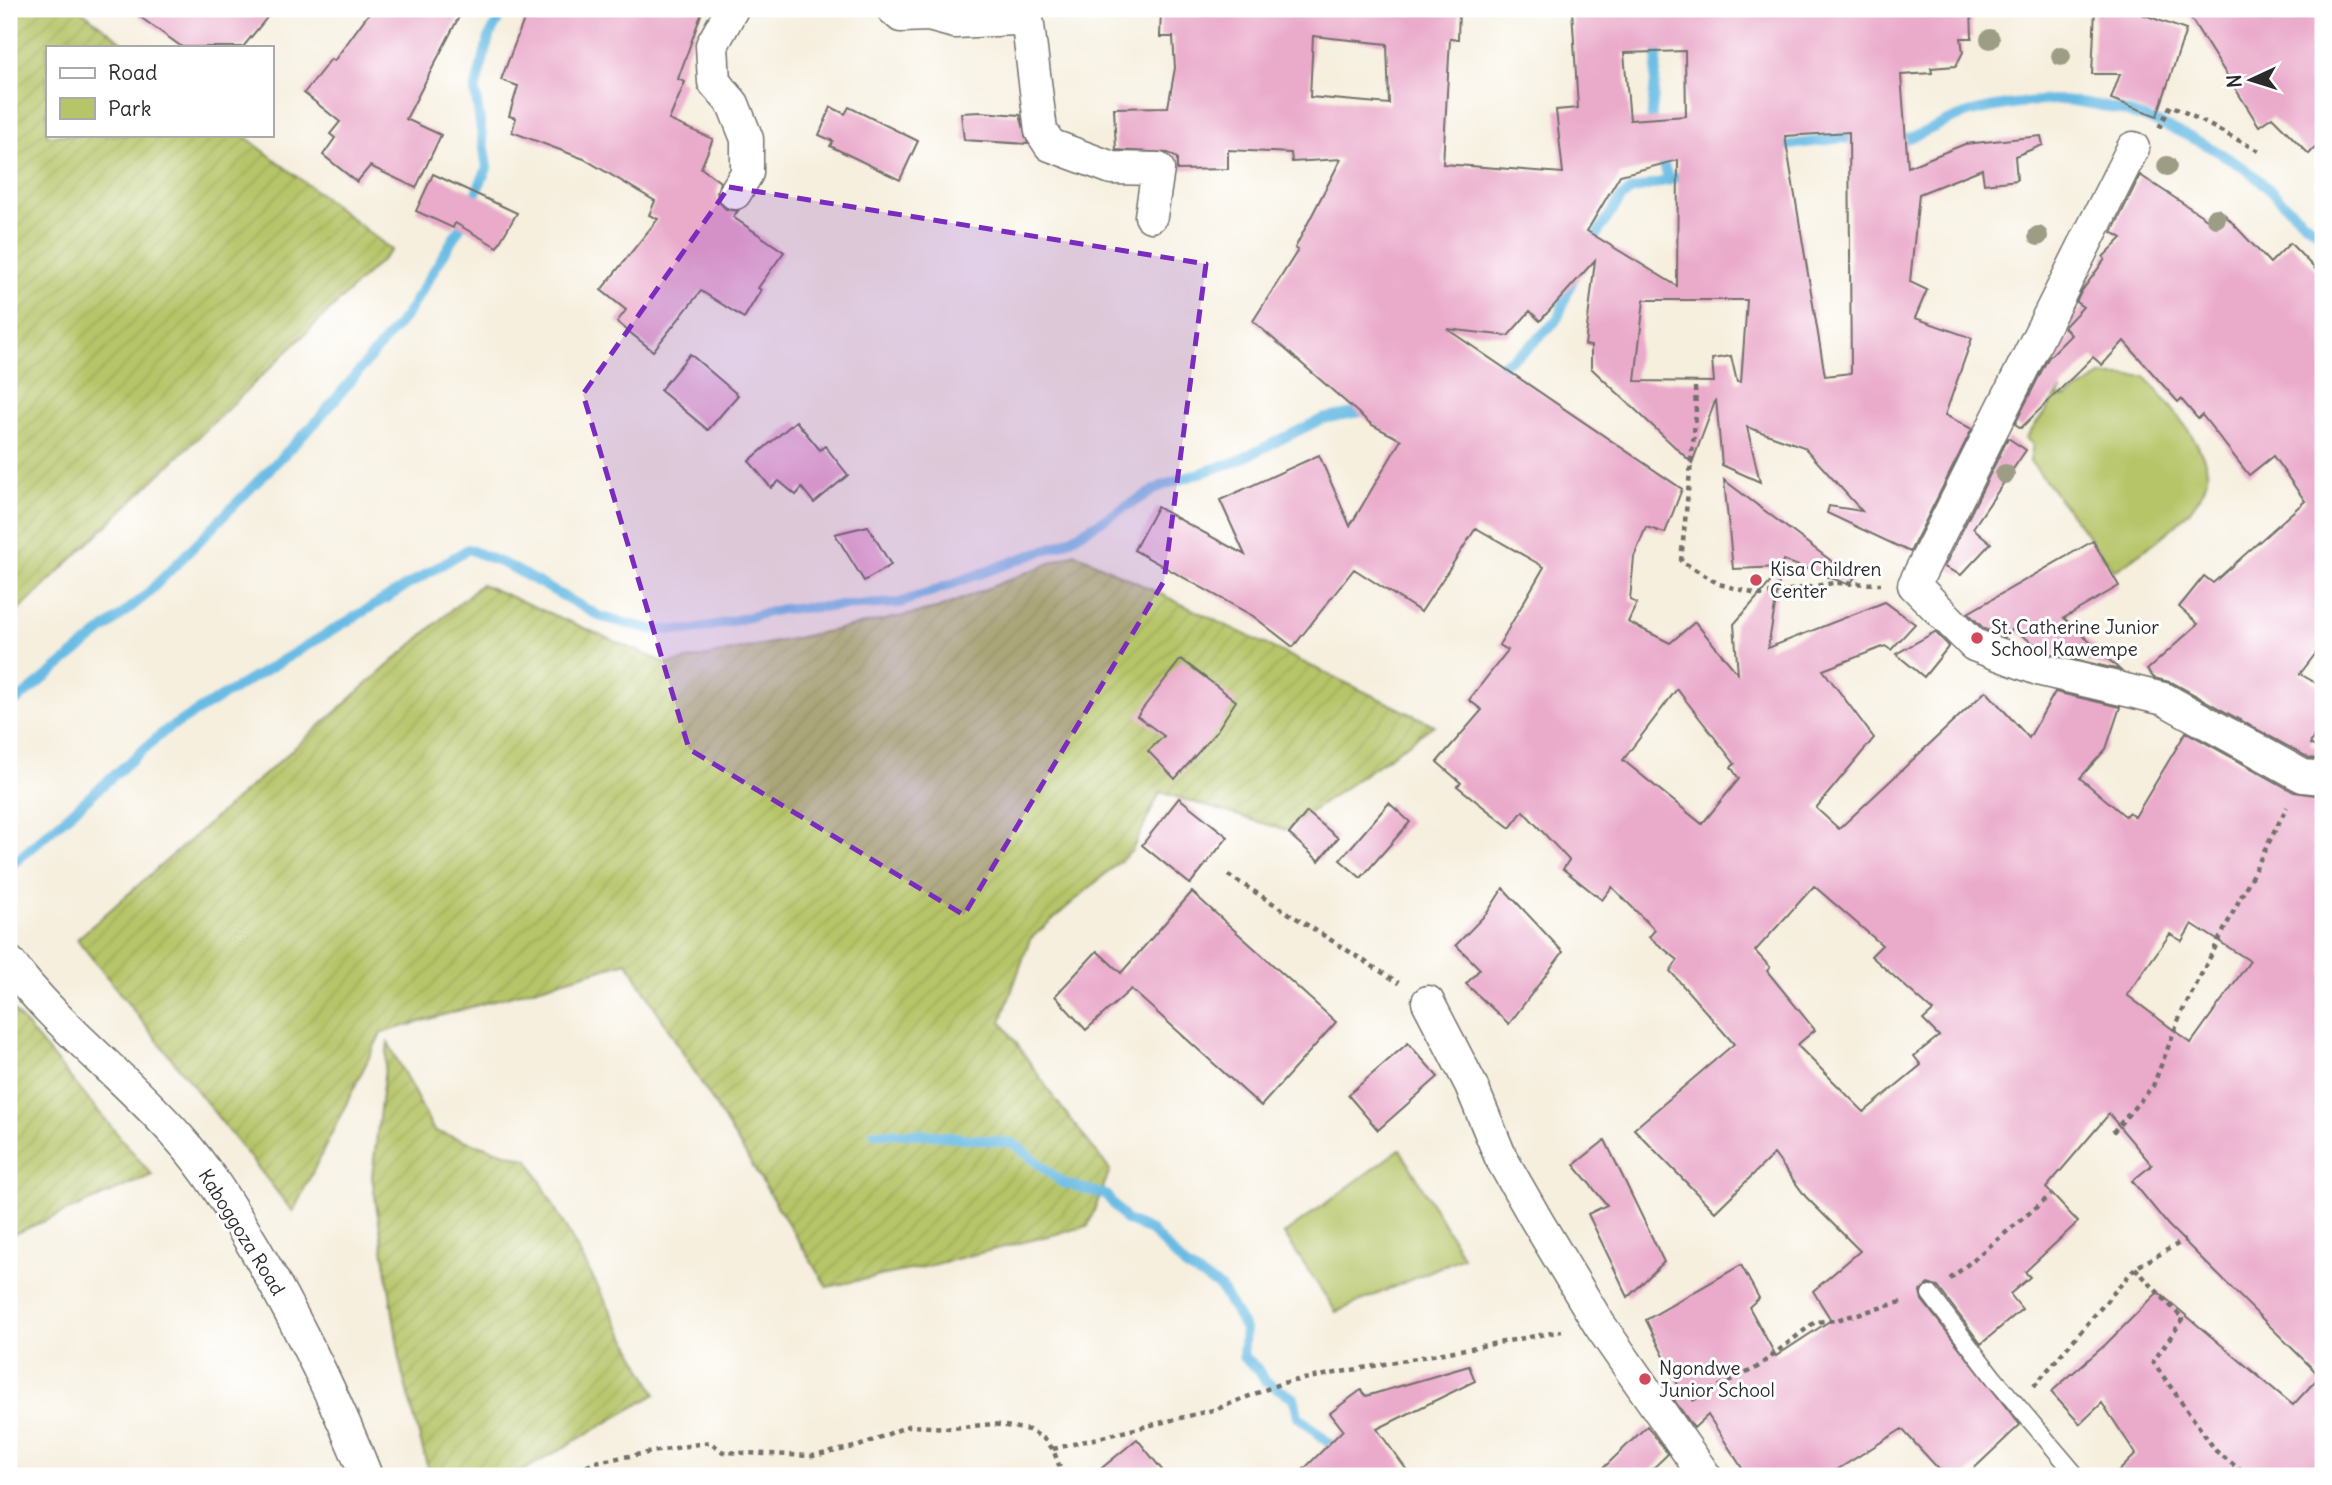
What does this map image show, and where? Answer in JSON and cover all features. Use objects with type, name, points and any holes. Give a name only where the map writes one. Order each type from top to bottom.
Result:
[{"type":"street","points":[[732,9],[712,45],[714,82],[733,104],[747,139],[747,173],[736,193]]},
{"type":"street","points":[[893,9],[901,16],[929,15],[955,22],[1026,16],[1041,131],[1050,145],[1112,168],[1158,169],[1151,216]]},
{"type":"street","points":[[2133,148],[1914,585],[1973,645],[2042,670],[2164,699],[2313,777]]},
{"type":"street","name":"Kaboggoza Road","points":[[9,962],[52,1015],[105,1062],[179,1138],[218,1186],[316,1360],[366,1476]]},
{"type":"street","points":[[1428,1002],[1471,1085],[1501,1158],[1600,1324],[1705,1476]]},
{"type":"lane","points":[[1930,1294],[2077,1476]]},
{"type":"path","points":[[2163,120],[2171,105],[2259,151]]},
{"type":"path","points":[[1695,387],[1696,413],[1681,561],[1719,584],[1760,595],[1833,583],[1914,585]]},
{"type":"path","points":[[2113,1132],[2153,1086],[2181,1014],[2313,777]]},
{"type":"path","points":[[1228,875],[1428,1002]]},
{"type":"path","points":[[1664,1414],[1756,1368],[1815,1322],[1836,1321],[1930,1294],[2051,1195]]},
{"type":"path","points":[[2017,1405],[2135,1268],[2185,1240]]},
{"type":"path","points":[[2135,1268],[2183,1319],[2153,1362],[2216,1451],[2248,1476]]},
{"type":"path","points":[[1053,1449],[1217,1409],[1282,1383],[1600,1324]]},
{"type":"path","points":[[569,1476],[595,1462],[710,1442],[723,1452],[827,1455],[859,1446],[908,1426],[952,1428],[993,1424],[1029,1430],[1053,1449],[1063,1476]]},
{"type":"highlighted area","points":[[729,187],[1206,264],[1164,581],[964,915],[689,749],[583,394]]},
{"type":"green space","points":[[9,9],[79,9],[128,46],[46,46],[46,136],[244,136],[392,250],[9,620]]},
{"type":"green space","points":[[2101,376],[2145,376],[2188,429],[2206,465],[2207,480],[2189,511],[2175,526],[2115,571],[2030,461],[2033,445],[2026,438],[2061,390],[2057,397],[2067,397]]},
{"type":"green space","points":[[1075,553],[1434,725],[1285,830],[1160,792],[1132,851],[1030,939],[1001,1021],[1055,1099],[1110,1170],[1088,1226],[924,1267],[827,1287],[627,962],[381,1033],[293,1212],[77,939],[481,584],[668,664],[937,609]]},
{"type":"green space","points":[[9,1005],[152,1175],[9,1236]]},
{"type":"green space","points":[[388,1042],[434,1131],[529,1160],[656,1394],[514,1476],[430,1476],[402,1372],[372,1177]]},
{"type":"green space","points":[[1400,1149],[1463,1257],[1336,1312],[1284,1234]]},
{"type":"building","points":[[129,9],[274,9],[244,46],[181,46]]},
{"type":"building","points":[[372,9],[463,9],[406,119],[441,135],[416,188],[370,166],[357,182],[323,155],[335,138],[330,134],[340,122],[304,93],[331,59],[334,61]]},
{"type":"building","points":[[528,9],[703,9],[678,79],[685,82],[669,120],[713,139],[701,168],[720,182],[717,192],[719,202],[726,209],[738,211],[733,217],[784,252],[758,288],[761,290],[744,318],[701,291],[653,351],[617,322],[626,310],[601,290],[658,219],[649,215],[655,201],[584,159],[512,132],[516,118],[509,116],[518,86],[501,80]]},
{"type":"building","points":[[1161,9],[1459,9],[1458,39],[1450,39],[1443,164],[1563,173],[1556,110],[1578,108],[1572,9],[1736,9],[1737,15],[1789,10],[1789,13],[1849,9],[1971,9],[1972,38],[1961,38],[1963,52],[1956,66],[1931,68],[1932,73],[1901,75],[1908,167],[1965,144],[2041,136],[2043,145],[2015,156],[2017,180],[1984,184],[1982,169],[1919,194],[1910,282],[1927,290],[1915,318],[1972,338],[1945,415],[1972,429],[1910,552],[1827,513],[1829,506],[1862,511],[1804,447],[1747,427],[1760,482],[1722,465],[1716,399],[1692,463],[1591,368],[1591,346],[1585,345],[1595,260],[1540,321],[1530,311],[1508,336],[1447,329],[1682,489],[1665,533],[1646,527],[1634,557],[1630,600],[1637,603],[1628,622],[1670,643],[1695,622],[1738,674],[1734,624],[1781,570],[1768,648],[1885,602],[1915,624],[1891,650],[1885,646],[1823,670],[1874,738],[1816,808],[1839,829],[1986,691],[2029,738],[2055,692],[2120,707],[2106,749],[2080,778],[2125,816],[2129,812],[2135,817],[2186,732],[2294,792],[2323,796],[2323,1476],[2114,1476],[2136,1454],[2102,1403],[2080,1424],[2051,1392],[2105,1345],[2158,1292],[2293,1405],[2320,1376],[2168,1225],[2132,1181],[2152,1165],[2109,1114],[2046,1188],[2078,1222],[2025,1272],[2030,1277],[2010,1294],[2022,1309],[1981,1344],[1938,1287],[1928,1284],[1920,1291],[1922,1300],[2020,1425],[1966,1476],[1945,1476],[1902,1429],[1827,1476],[1747,1476],[1708,1415],[1694,1428],[1674,1400],[1682,1393],[1646,1320],[1741,1265],[1759,1298],[1749,1307],[1776,1356],[1831,1320],[1813,1291],[1860,1251],[1806,1197],[1774,1154],[1715,1212],[1634,1129],[1734,1044],[1670,971],[1678,960],[1649,937],[1655,930],[1612,887],[1602,900],[1563,869],[1569,860],[1523,811],[1510,828],[1457,786],[1461,783],[1437,762],[1482,710],[1469,700],[1508,650],[1499,645],[1544,567],[1476,528],[1421,612],[1354,569],[1293,647],[1253,616],[1134,550],[1157,507],[1245,555],[1220,500],[1319,455],[1350,526],[1401,440],[1372,425],[1253,321],[1298,250],[1295,248],[1341,159],[1292,162],[1291,153],[1228,150],[1228,169],[1177,170],[1177,158],[1168,153],[1116,150],[1114,108],[1168,107],[1175,68],[1173,37],[1160,37]],"holes":[[[1313,36],[1387,44],[1389,104],[1310,97]],[[1685,51],[1686,116],[1630,120],[1624,53]],[[1849,132],[1851,373],[1825,376],[1785,136]],[[1678,160],[1677,286],[1587,231],[1620,175]],[[1644,300],[1747,300],[1741,382],[1737,382],[1731,356],[1712,359],[1714,382],[1635,381]],[[1677,689],[1735,764],[1731,767],[1739,779],[1702,824],[1623,760]],[[1814,886],[1882,945],[1871,956],[1933,1011],[1923,1020],[1939,1036],[1914,1056],[1921,1065],[1864,1112],[1797,1045],[1815,1030],[1767,971],[1770,967],[1755,951]],[[2192,924],[2250,961],[2191,1043],[2127,995],[2170,934],[2182,941]]]},
{"type":"building","points":[[2095,9],[2128,9],[2186,30],[2157,116],[2111,99],[2120,74],[2092,74]]},
{"type":"building","points":[[2185,9],[2323,9],[2323,139],[2309,154],[2272,117],[2259,126]]},
{"type":"building","points":[[831,107],[845,114],[849,107],[918,141],[900,180],[830,146],[833,141],[819,135]]},
{"type":"building","points":[[961,113],[1020,115],[1028,144],[964,140]]},
{"type":"building","points":[[433,174],[517,213],[497,247],[455,223],[453,228],[416,211]]},
{"type":"building","points":[[2140,175],[2216,225],[2225,215],[2270,263],[2290,243],[2323,277],[2323,644],[2300,674],[2323,687],[2323,718],[2310,744],[2323,751],[2323,760],[2309,758],[2173,683],[2154,678],[2147,670],[2198,624],[2179,607],[2204,576],[2213,583],[2305,501],[2273,456],[2249,475],[2202,415],[2198,419],[2181,399],[2178,402],[2124,341],[2102,365],[2093,357],[2021,428],[2015,424],[2048,358],[2071,335],[2064,327],[2083,307],[2076,302],[2081,292],[2105,259],[2103,257],[2122,238],[2112,232]]},
{"type":"building","points":[[690,354],[738,395],[708,430],[660,390]]},
{"type":"building","points":[[796,421],[820,450],[825,446],[848,475],[814,503],[802,488],[796,495],[779,481],[771,488],[749,461]]},
{"type":"building","points":[[2008,438],[2026,450],[1973,528],[1991,543],[1961,575],[1944,567]]},
{"type":"building","points":[[1724,480],[1854,578],[1850,585],[1783,560],[1782,567],[1733,569]]},
{"type":"building","points":[[868,526],[891,565],[864,581],[835,534]]},
{"type":"building","points":[[2093,541],[2119,586],[2064,618],[2120,670],[2048,653],[2012,629],[2005,637],[1984,629],[1968,613]]},
{"type":"building","points":[[1935,632],[1949,646],[1924,677],[1896,654]]},
{"type":"building","points":[[1181,659],[1236,701],[1216,732],[1175,779],[1148,751],[1164,736],[1137,716]]},
{"type":"building","points":[[1179,798],[1228,837],[1190,884],[1142,845]]},
{"type":"building","points":[[1389,803],[1410,822],[1361,878],[1340,860]]},
{"type":"building","points":[[1307,812],[1338,838],[1319,861],[1289,834]]},
{"type":"building","points":[[1503,888],[1563,952],[1509,1024],[1466,984],[1480,969],[1456,945],[1487,913]]},
{"type":"building","points":[[1192,892],[1336,1022],[1261,1106],[1131,989],[1086,1030],[1055,996],[1097,951],[1121,973]]},
{"type":"building","points":[[1408,1043],[1438,1077],[1378,1130],[1348,1095]]},
{"type":"building","points":[[1605,1140],[1664,1262],[1628,1297],[1588,1214],[1607,1205],[1574,1165]]},
{"type":"building","points":[[1469,1366],[1475,1381],[1377,1429],[1411,1476],[1297,1476],[1343,1430],[1330,1413],[1361,1390],[1366,1396]]},
{"type":"building","points":[[1647,1426],[1668,1454],[1645,1476],[1595,1476]]},
{"type":"building","points":[[1137,1439],[1167,1476],[1092,1476],[1125,1449]]},
{"type":"waterway","points":[[9,707],[145,596],[317,421],[407,314],[461,226],[487,168],[475,90],[489,37],[504,9]]},
{"type":"waterway","points":[[1653,131],[1651,123],[1659,39]]},
{"type":"waterway","points":[[1892,142],[1913,137],[1962,115],[2005,105],[2062,100],[2109,108],[2178,131],[2221,154],[2252,174],[2301,219],[2323,235]]},
{"type":"waterway","points":[[1775,147],[1842,138],[1863,142]]},
{"type":"waterway","points":[[1660,153],[1669,181]]},
{"type":"waterway","points":[[1589,246],[1621,198],[1630,191],[1689,174]]},
{"type":"waterway","points":[[1489,373],[1527,349],[1557,320],[1573,279]]},
{"type":"waterway","points":[[9,867],[166,730],[468,549],[509,566],[601,617],[654,630],[695,630],[782,609],[900,603],[1064,543],[1161,486],[1237,461],[1322,419],[1370,410]]},
{"type":"waterway","points":[[874,1133],[923,1134],[1013,1143],[1063,1183],[1106,1195],[1126,1220],[1151,1231],[1186,1267],[1220,1287],[1245,1329],[1243,1357],[1257,1368],[1265,1381],[1294,1398],[1298,1416],[1338,1451]]},
{"type":"place","name":"Kisa Children Center","points":[[1756,580]]},
{"type":"place","name":"St. Catherine Junior School Kawempe","points":[[1977,638]]},
{"type":"place","name":"Ngondwe Junior School","points":[[1645,1379]]}]
